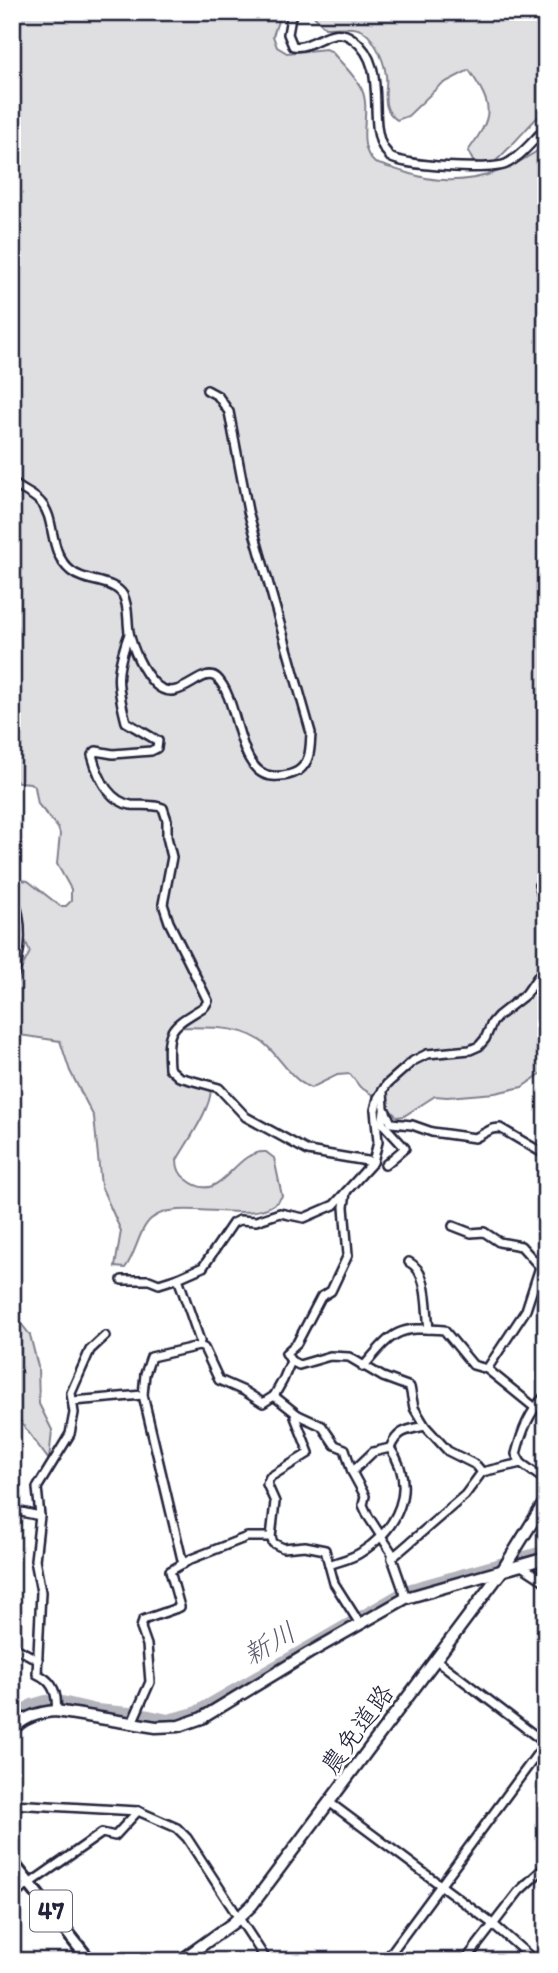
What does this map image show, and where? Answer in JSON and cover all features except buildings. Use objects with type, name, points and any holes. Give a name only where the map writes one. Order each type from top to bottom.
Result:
[{"type":"main road","name":"47","points":[[12,1862],[90,1961]]},
{"type":"street","points":[[292,12],[288,34],[293,46],[299,47],[324,36],[343,34],[360,46],[371,64],[375,82],[379,138],[391,157],[453,167],[496,167],[516,157],[546,128]]},
{"type":"street","points":[[12,482],[43,504],[64,564],[73,573],[115,587],[122,593],[127,605],[129,634],[152,681],[162,690],[174,691],[205,676],[212,675],[217,678],[228,697],[246,751],[261,774],[284,777],[292,775],[304,767],[309,757],[310,733],[248,511],[229,412],[218,396],[207,390]]},
{"type":"street","points":[[129,634],[117,676],[126,722],[158,741],[157,747],[150,751],[113,754],[96,751],[92,755],[104,786],[114,796],[125,804],[155,805],[163,808],[167,820],[167,837],[172,857],[163,904],[169,922],[208,1001],[205,1006],[172,1028],[169,1039],[169,1068],[178,1077],[219,1088],[246,1116],[308,1151],[373,1162]]},
{"type":"street","points":[[546,876],[539,885],[546,909]]},
{"type":"street","points":[[12,894],[19,913],[20,927],[17,964],[12,980]]},
{"type":"street","points":[[122,1280],[149,1280],[159,1284],[203,1267],[233,1223],[239,1220],[256,1221],[280,1213],[304,1217],[334,1205],[373,1162],[379,1142],[375,1110],[387,1084],[413,1061],[427,1054],[470,1050],[479,1046],[492,1023],[527,994],[546,965]]},
{"type":"street","points":[[383,1091],[382,1122],[405,1148],[385,1165]]},
{"type":"street","points":[[384,1108],[391,1123],[412,1125],[432,1132],[475,1138],[500,1128],[546,1155]]},
{"type":"street","points":[[347,1192],[344,1207],[348,1255],[331,1291],[321,1297],[297,1343],[286,1353],[291,1362],[299,1365],[330,1356],[349,1357],[363,1367],[410,1387],[414,1408],[425,1426],[448,1451],[476,1465],[482,1472]]},
{"type":"street","points":[[453,1226],[471,1233],[484,1232],[499,1242],[521,1246],[540,1267],[526,1310],[487,1369]]},
{"type":"street","points":[[409,1262],[414,1264],[422,1275],[429,1329]]},
{"type":"street","points":[[178,1278],[200,1341],[199,1346]]},
{"type":"street","points":[[363,1367],[387,1340],[399,1331],[444,1330],[473,1365],[487,1369],[534,1407]]},
{"type":"street","points":[[56,1711],[58,1698],[48,1679],[37,1674],[41,1591],[35,1560],[40,1516],[37,1488],[70,1434],[74,1413],[71,1393],[90,1350],[105,1336]]},
{"type":"street","points":[[183,1564],[143,1395],[145,1374],[151,1357],[199,1346],[204,1349],[219,1380],[262,1403],[274,1396],[291,1362]]},
{"type":"street","points":[[73,1401],[143,1395]]},
{"type":"street","points":[[546,1395],[534,1407],[524,1426],[516,1454],[521,1464],[546,1480]]},
{"type":"street","points":[[274,1396],[298,1415],[322,1426],[335,1445],[345,1449],[352,1472],[365,1496],[363,1505],[392,1553],[404,1594]]},
{"type":"street","points":[[298,1415],[295,1417],[309,1453],[270,1477],[267,1484],[275,1502],[271,1536],[273,1543],[283,1548],[305,1546],[325,1550],[334,1583],[360,1624]]},
{"type":"street","points":[[390,1448],[395,1437],[405,1430],[425,1426]]},
{"type":"street","points":[[352,1472],[373,1452],[390,1448]]},
{"type":"street","points":[[329,1565],[358,1554],[392,1526],[402,1501],[404,1475],[400,1462],[390,1448]]},
{"type":"street","points":[[392,1558],[465,1495],[482,1472],[521,1464]]},
{"type":"street","name":"農免道路","points":[[180,1961],[241,1917],[503,1569],[546,1500]]},
{"type":"street","points":[[12,1510],[40,1516]]},
{"type":"street","points":[[132,1723],[150,1682],[147,1645],[141,1628],[143,1620],[180,1607],[170,1571],[247,1537],[271,1536]]},
{"type":"street","points":[[12,1730],[28,1717],[56,1711],[156,1727],[179,1726],[202,1718],[360,1624],[404,1594],[546,1558]]},
{"type":"street","points":[[520,1565],[546,1582]]},
{"type":"street","points":[[12,1646],[38,1660]]},
{"type":"street","points":[[385,1961],[545,1742],[435,1659]]},
{"type":"street","points":[[329,1802],[494,1925],[531,1960]]},
{"type":"street","points":[[12,1804],[138,1811],[169,1823],[187,1838],[241,1917],[267,1961]]},
{"type":"street","points":[[12,1895],[102,1833],[115,1836],[138,1811]]},
{"type":"street","points":[[465,1961],[519,1891],[546,1866]]},
{"type":"shaded area","points":[[12,12],[281,12],[273,36],[277,47],[287,53],[326,49],[331,51],[359,85],[365,99],[364,138],[369,156],[375,163],[428,178],[458,180],[498,172],[546,145],[546,990],[540,1000],[546,1010],[546,1070],[522,1087],[495,1093],[435,1096],[404,1116],[397,1117],[381,1100],[360,1087],[350,1074],[337,1075],[311,1088],[293,1075],[268,1047],[248,1034],[224,1028],[174,1027],[166,1067],[175,1075],[210,1085],[211,1092],[205,1112],[177,1160],[180,1173],[198,1186],[209,1187],[218,1183],[244,1159],[266,1152],[274,1158],[282,1196],[271,1206],[256,1211],[164,1212],[147,1223],[125,1268],[115,1267],[121,1231],[101,1186],[94,1117],[70,1071],[60,1041],[12,1034],[12,987],[30,952],[12,909],[16,879],[28,881],[60,906],[66,906],[71,901],[71,889],[57,864],[60,834],[58,828],[38,804],[35,787],[30,783],[12,781]]},
{"type":"shaded area","points":[[310,12],[546,12],[546,109],[490,166],[473,161],[468,151],[483,128],[488,111],[483,93],[469,70],[440,85],[408,116],[397,120],[386,105],[385,69],[377,48],[368,36],[354,28],[325,28]]},
{"type":"shaded area","points":[[12,1312],[30,1335],[38,1367],[39,1404],[52,1430],[49,1460],[12,1410]]},
{"type":"waterway","name":"新川","points":[[12,1720],[32,1706],[46,1702],[168,1721],[195,1714],[408,1591],[546,1552]]}]
